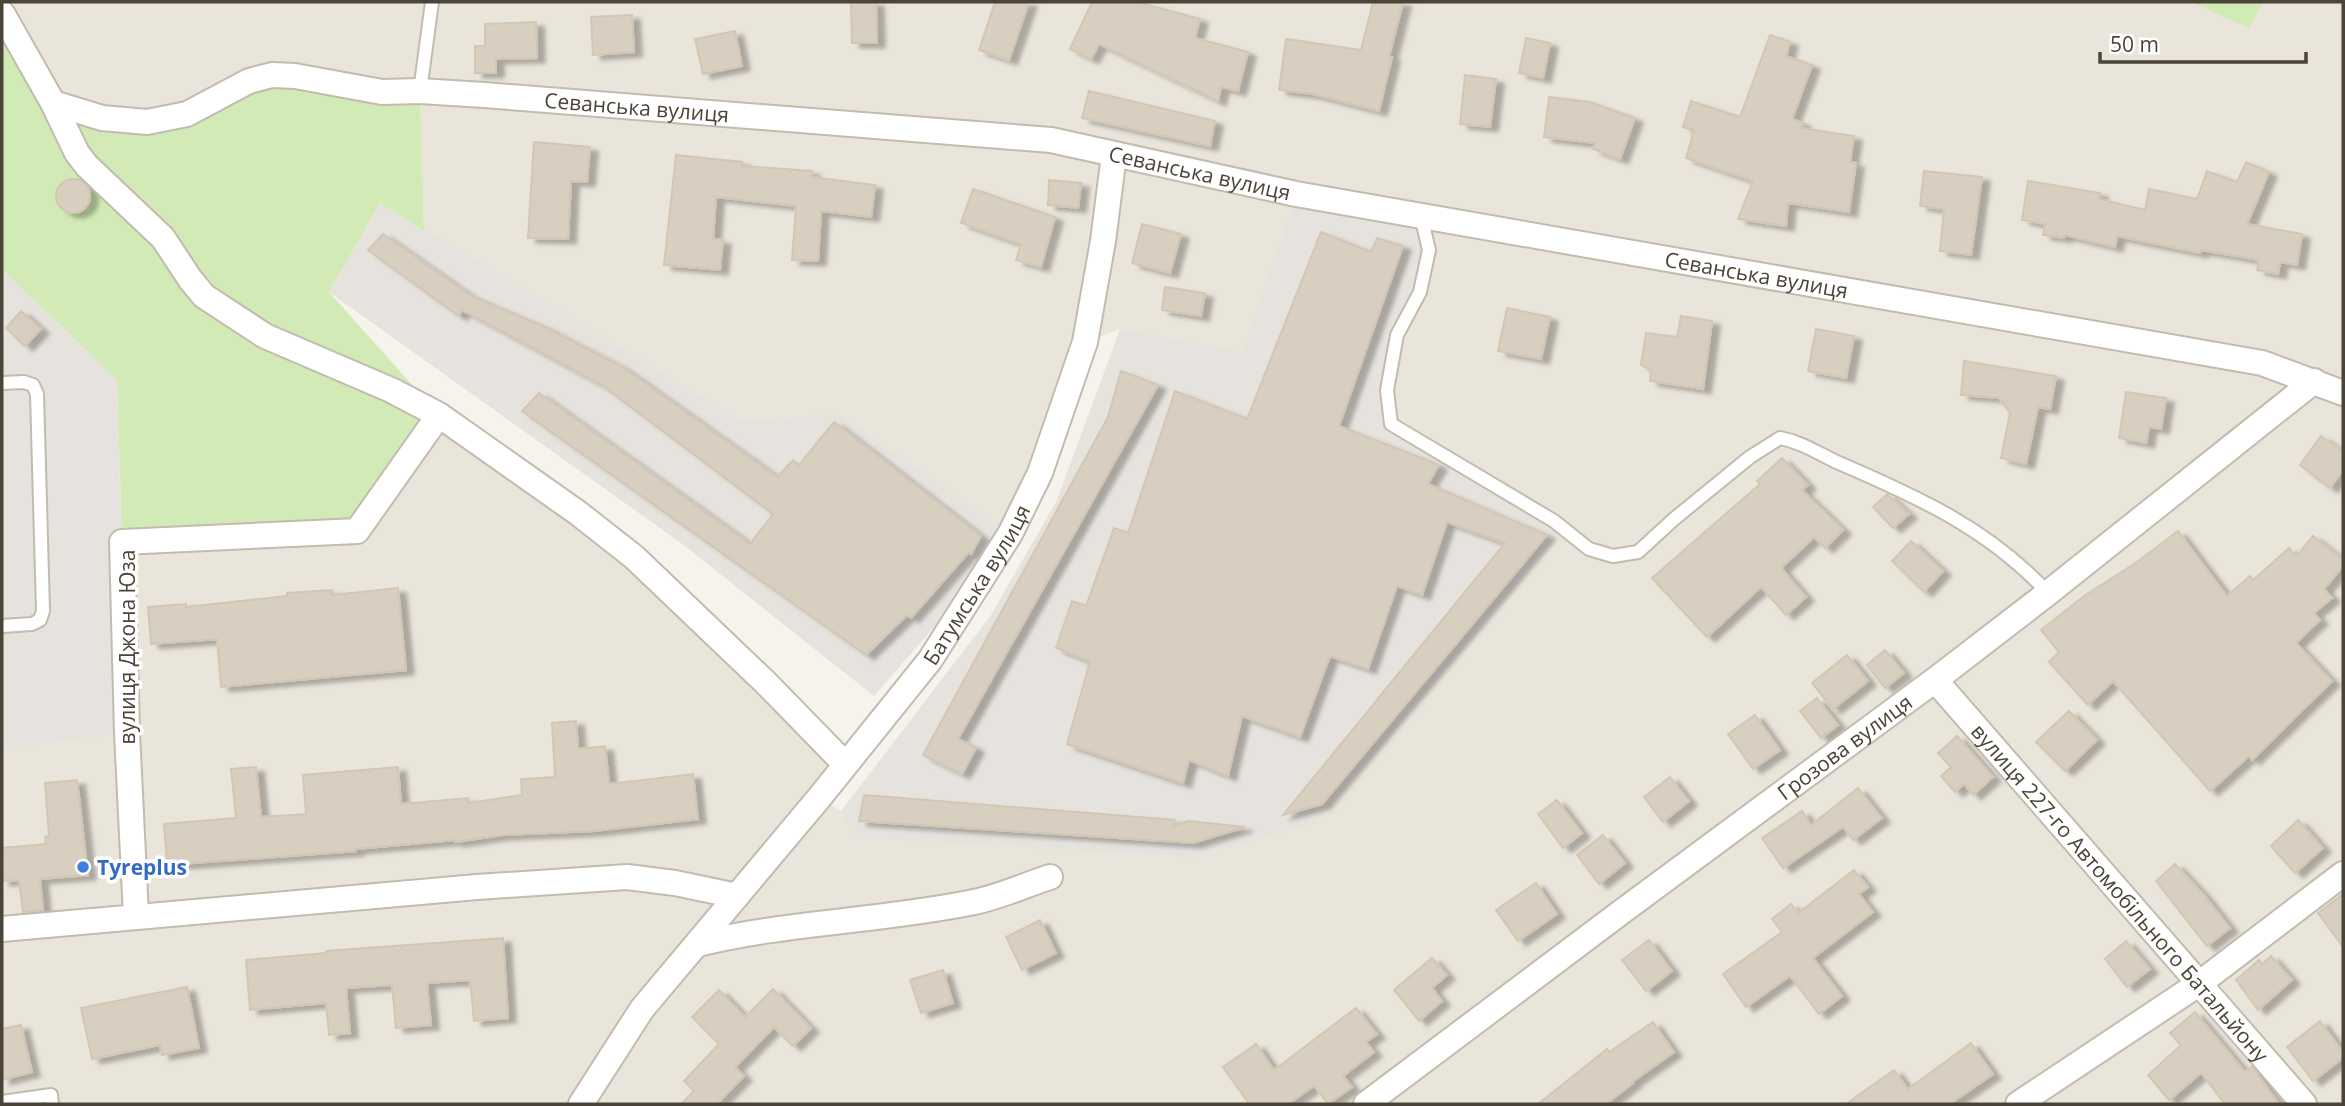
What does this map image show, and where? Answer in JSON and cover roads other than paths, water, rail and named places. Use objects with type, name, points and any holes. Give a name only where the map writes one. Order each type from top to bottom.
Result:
[{"type":"street","points":[[2,13],[53,103],[77,153],[163,238],[204,296],[265,336],[391,390],[439,415],[578,513],[634,557],[765,682],[845,764]]},
{"type":"street","name":"Севанська вулиця","points":[[53,103],[102,118],[147,122],[187,114],[249,80],[272,75],[295,76],[382,92],[420,91],[1051,140],[1296,194],[2262,363],[2343,393]]},
{"type":"street","name":"Батумська вулиця","points":[[581,1104],[642,1009],[930,660],[1010,534],[1040,473],[1085,342],[1103,241],[1114,155]]},
{"type":"street","name":"Грозова вулиця","points":[[1366,1104],[1935,680],[2314,381]]},
{"type":"street","name":"вулиця Джона Юза","points":[[136,916],[127,733],[122,542],[357,531],[439,415]]},
{"type":"street","name":"вулиця 227-го Автомобільного Батальйону","points":[[1935,680],[2304,1104]]},
{"type":"street","points":[[2018,1104],[2200,983],[2343,874]]},
{"type":"street","points":[[2,929],[477,887],[627,877],[675,883],[737,896]]},
{"type":"street","points":[[698,944],[732,936],[976,902],[1050,877]]},
{"type":"lane","points":[[420,91],[432,2]]},
{"type":"lane","points":[[1421,216],[1429,250],[1420,292],[1397,335],[1387,390],[1391,424],[1553,522],[1589,549],[1614,556],[1638,552],[1739,466],[1780,438],[1796,441],[1892,485],[1979,532],[2029,572],[2048,593]]},
{"type":"lane","points":[[2,383],[24,382],[33,385],[37,394],[43,611],[40,620],[32,624],[2,626]]},
{"type":"lane","points":[[2,1102],[51,1095],[52,1104]]},
{"type":"place","name":"Tyreplus","points":[[83,867]]}]
